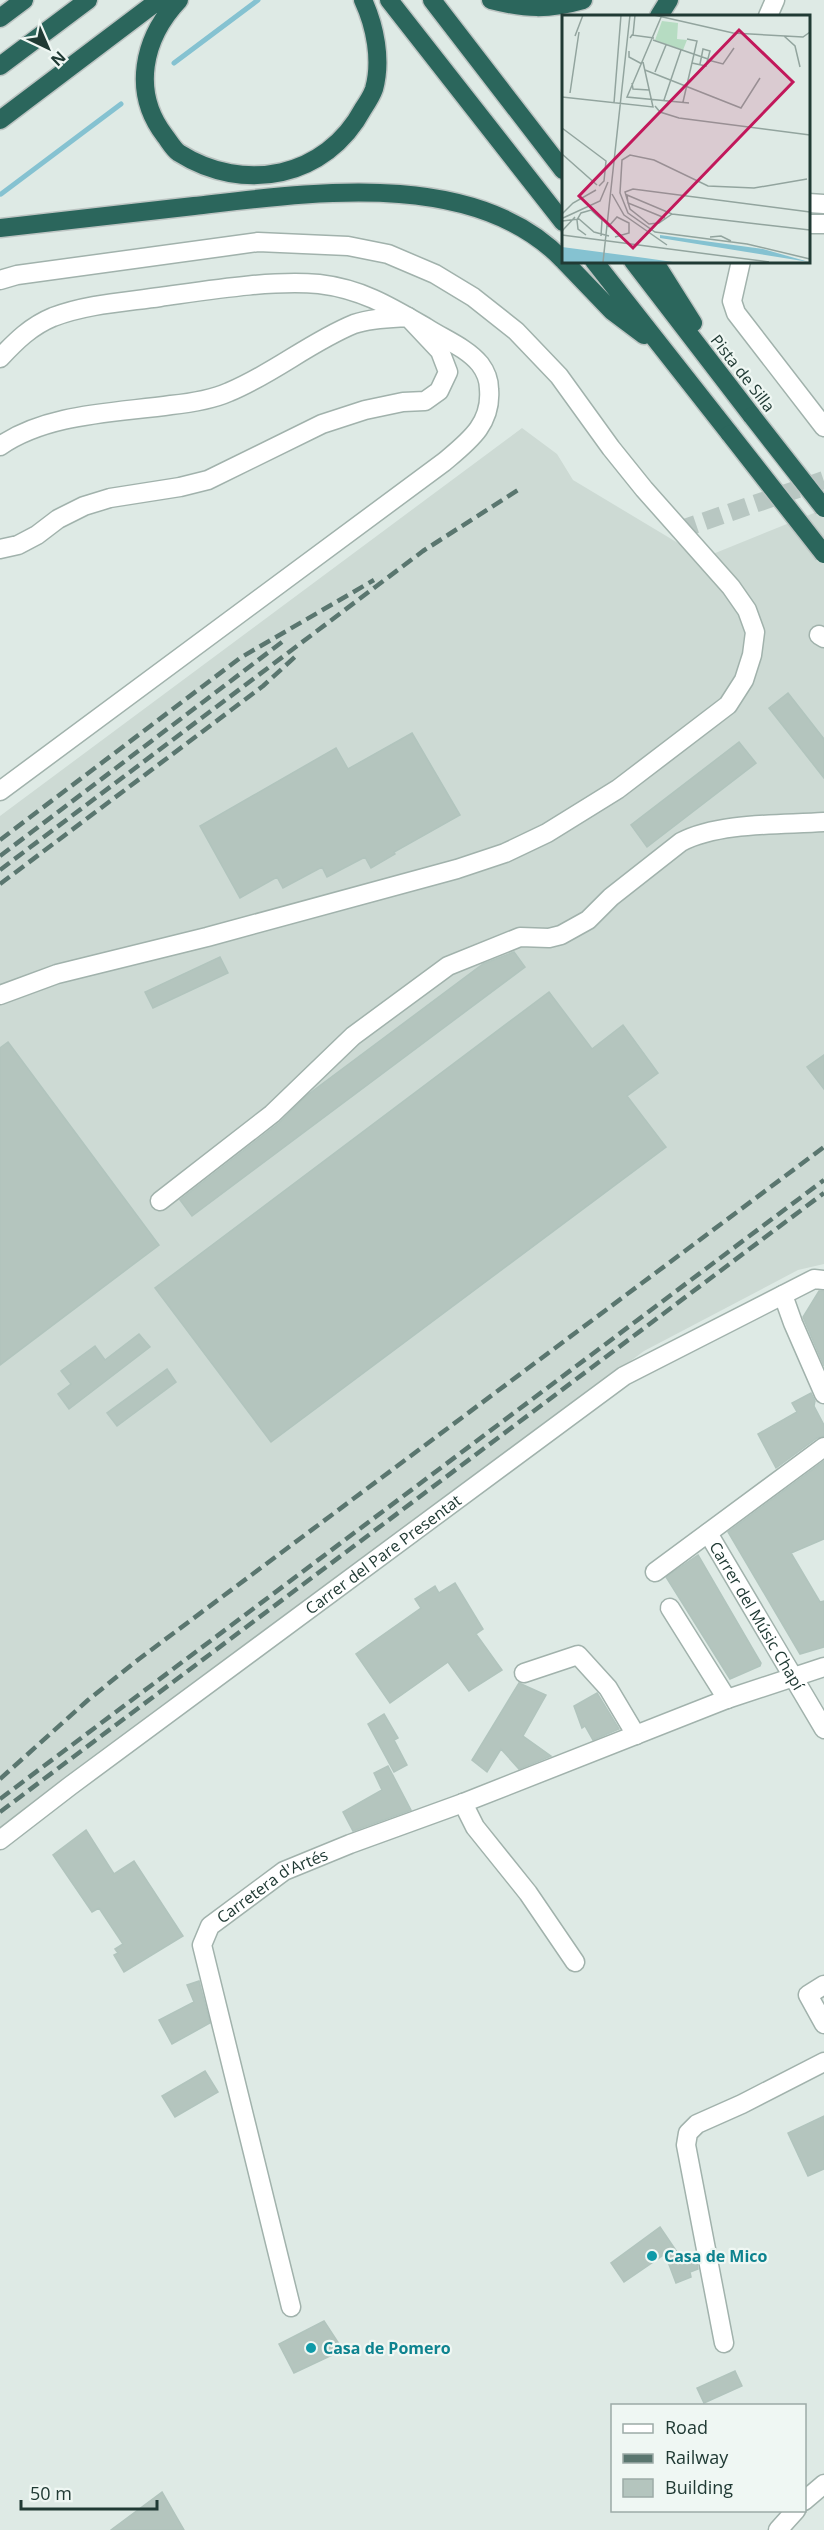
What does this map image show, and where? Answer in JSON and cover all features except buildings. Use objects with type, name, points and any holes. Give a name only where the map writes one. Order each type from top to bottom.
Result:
[{"type":"highway","points":[[0,18],[24,0]]},
{"type":"highway","points":[[0,66],[88,0]]},
{"type":"highway","points":[[0,120],[159,0]]},
{"type":"highway","points":[[179,0],[169,11],[147,50],[144,93],[154,122],[177,152],[217,171],[256,176],[295,170],[327,153],[355,124],[374,89],[377,52],[372,18],[363,0]]},
{"type":"highway","points":[[389,0],[562,221]]},
{"type":"highway","points":[[432,0],[562,169]]},
{"type":"highway","points":[[490,0],[536,9],[583,0]]},
{"type":"highway","points":[[660,15],[669,0]]},
{"type":"highway","points":[[0,228],[313,193],[405,193],[459,203],[509,222],[534,236],[562,258]]},
{"type":"highway","points":[[566,262],[612,311],[664,350]]},
{"type":"highway","points":[[595,262],[824,554]]},
{"type":"highway","name":"Pista de Silla","points":[[634,262],[824,508]]},
{"type":"highway","points":[[655,262],[752,416]]},
{"type":"street","points":[[768,15],[776,0]]},
{"type":"street","points":[[809,203],[824,204]]},
{"type":"street","points":[[0,280],[17,275],[258,242],[348,246],[388,254],[435,274],[473,297],[516,331],[559,376],[610,448],[674,525],[731,587],[747,610],[755,632],[752,656],[744,680],[728,705],[618,789],[547,833],[505,853],[457,869],[218,934],[57,974],[0,995]]},
{"type":"street","points":[[741,262],[732,301],[736,313],[824,427]]},
{"type":"street","points":[[0,358],[23,333],[53,317],[92,306],[240,286],[318,284],[353,290],[380,300],[465,351],[479,363],[488,377],[490,405],[482,425],[470,440],[444,462],[0,791]]},
{"type":"street","points":[[0,446],[17,434],[47,423],[195,402],[228,393],[355,324],[375,319],[408,317]]},
{"type":"street","points":[[0,549],[18,545],[37,535],[58,519],[84,506],[110,498],[208,480],[322,424],[394,404],[425,401],[439,391],[448,372],[440,351],[408,317]]},
{"type":"street","points":[[160,1201],[272,1114],[353,1036],[448,966],[520,937],[549,938],[561,935],[588,920],[620,890],[681,842],[699,833],[824,822]]},
{"type":"street","name":"Carrer del Pare Presentat","points":[[0,1840],[79,1779],[624,1376],[814,1279],[824,1280]]},
{"type":"street","points":[[783,1295],[824,1394]]},
{"type":"street","points":[[655,1572],[824,1448]]},
{"type":"street","name":"Carrer del Músic Chapí","points":[[708,1533],[824,1728]]},
{"type":"street","points":[[670,1608],[727,1699]]},
{"type":"street","points":[[524,1673],[578,1655],[608,1688],[636,1735]]},
{"type":"street","name":"Carretera d'Artés","points":[[291,2307],[202,1945],[210,1926],[284,1870],[463,1803],[727,1699],[824,1668]]},
{"type":"street","points":[[463,1803],[475,1827],[528,1893],[575,1962]]},
{"type":"street","points":[[824,1985],[808,1995],[824,2024]]},
{"type":"street","points":[[724,2343],[686,2145],[688,2133],[697,2124],[824,2062]]},
{"type":"street","points":[[806,2499],[824,2484]]},
{"type":"street","points":[[778,2530],[795,2512]]},
{"type":"shaded area","points":[[522,428],[557,454],[573,480],[703,558],[824,509],[824,1264],[798,1270],[644,1351],[0,1828],[0,816]]},
{"type":"waterway","points":[[174,63],[258,0]]},
{"type":"waterway","points":[[1,194],[121,104]]},
{"type":"tunnel","points":[[679,530],[824,480]]},
{"type":"railway","points":[[0,870],[423,551],[521,488]]},
{"type":"railway","points":[[0,840],[240,658],[374,580]]},
{"type":"railway","points":[[0,856],[286,639]]},
{"type":"railway","points":[[0,884],[263,686],[296,656]]},
{"type":"railway","points":[[0,1779],[88,1700],[139,1659],[824,1147]]},
{"type":"railway","points":[[0,1799],[824,1180]]},
{"type":"railway","points":[[0,1812],[824,1193]]},
{"type":"place","name":"Casa de Mico","points":[[652,2256]]},
{"type":"place","name":"Casa de Pomero","points":[[311,2348]]}]
